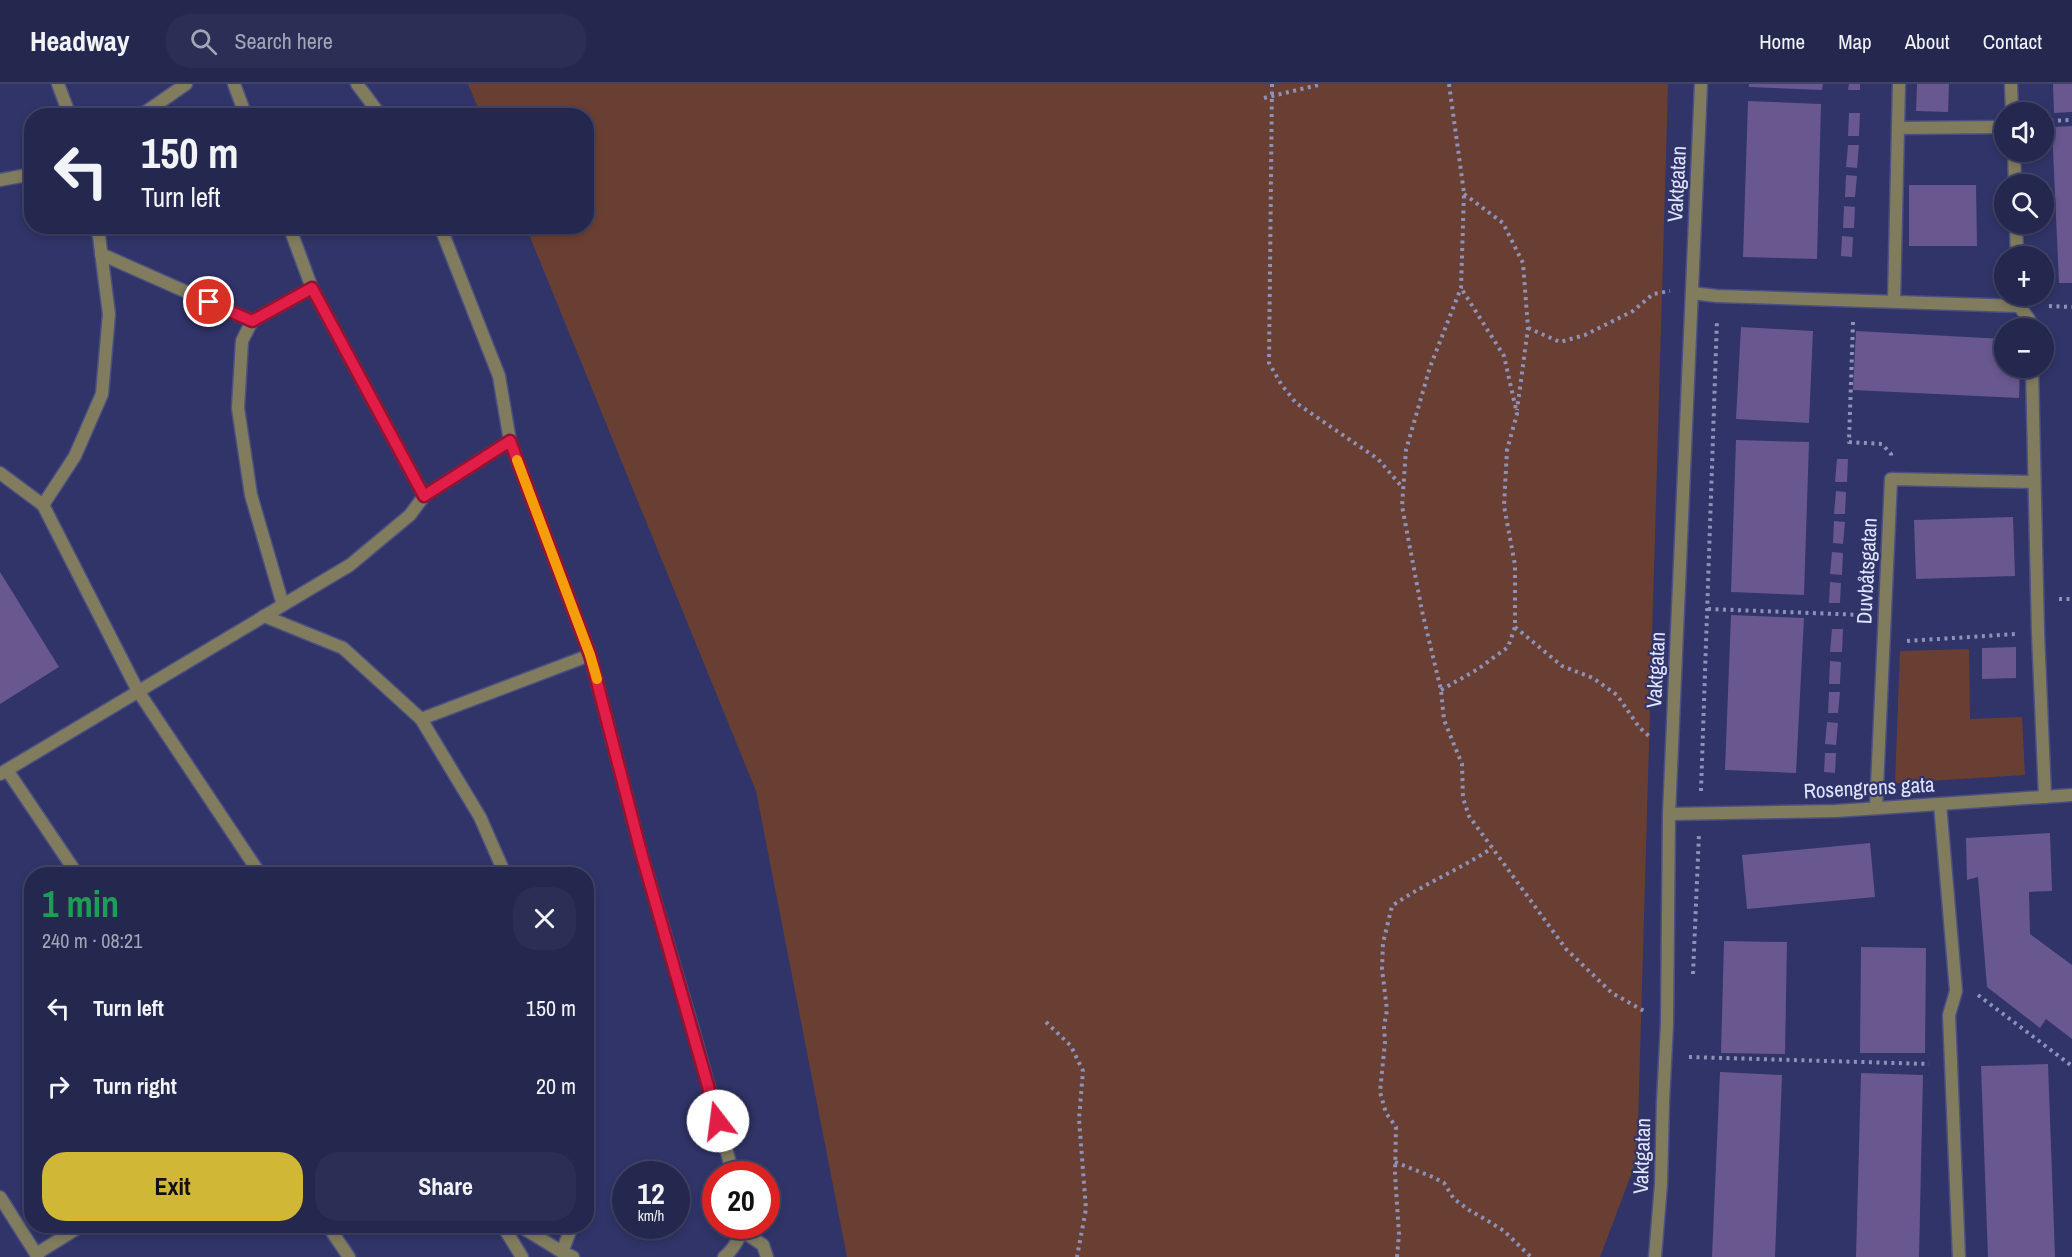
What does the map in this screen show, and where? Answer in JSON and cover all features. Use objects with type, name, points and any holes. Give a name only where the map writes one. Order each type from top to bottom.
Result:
[{"type":"street","points":[[58,84],[67,108]]},
{"type":"street","points":[[152,108],[186,84]]},
{"type":"street","points":[[234,84],[243,108]]},
{"type":"street","points":[[357,84],[375,108]]},
{"type":"street","name":"Vaktgatan","points":[[1655,1257],[1662,1184],[1667,1024],[1669,814],[1701,84]]},
{"type":"street","points":[[1894,301],[1899,84]]},
{"type":"street","points":[[2012,84],[2012,102]]},
{"type":"street","points":[[1898,128],[1994,127]]},
{"type":"street","points":[[0,180],[24,176]]},
{"type":"street","points":[[43,505],[75,456],[102,394],[109,314],[98,234]]},
{"type":"street","points":[[292,234],[312,288],[424,496]]},
{"type":"street","points":[[443,234],[499,376],[510,441],[590,655],[641,852],[729,1161]]},
{"type":"street","points":[[101,254],[252,321]]},
{"type":"street","points":[[283,605],[251,495],[238,408],[242,341],[252,321],[312,288]]},
{"type":"street","points":[[1692,293],[1717,296],[1854,300],[1994,301]]},
{"type":"street","points":[[2032,378],[2038,633],[2045,797]]},
{"type":"street","points":[[72,867],[3,772],[350,565],[410,515],[424,496],[510,441]]},
{"type":"street","points":[[0,473],[43,505],[138,691],[255,867]]},
{"type":"street","points":[[1891,479],[2034,482]]},
{"type":"street","name":"Duvbåtsgatan","points":[[1876,808],[1891,479]]},
{"type":"street","points":[[264,616],[343,648],[421,719],[480,817],[502,867]]},
{"type":"street","points":[[421,719],[590,655]]},
{"type":"street","name":"Rosengrens gata","points":[[1669,814],[1836,811],[2072,795]]},
{"type":"street","points":[[1940,804],[1956,991],[1949,1014],[1959,1257]]},
{"type":"street","points":[[0,1197],[37,1255],[70,1233]]},
{"type":"street","points":[[333,1233],[349,1257]]},
{"type":"street","points":[[507,1233],[522,1257]]},
{"type":"street","points":[[531,1233],[567,1255],[571,1233]]},
{"type":"street","points":[[724,1257],[729,1253],[736,1239]]},
{"type":"street","points":[[756,1239],[763,1245],[767,1257]]},
{"type":"path","points":[[1272,84],[1269,363],[1281,384],[1296,403],[1378,459],[1403,488]]},
{"type":"path","points":[[1264,98],[1322,84]]},
{"type":"path","points":[[1449,84],[1464,193],[1461,288],[1430,367],[1406,450],[1402,506],[1408,546],[1441,690],[1444,720],[1462,764],[1463,798],[1469,816],[1566,949],[1612,993],[1667,1024],[1689,1058]]},
{"type":"path","points":[[2054,121],[2072,120]]},
{"type":"path","points":[[1441,690],[1478,669],[1508,647],[1515,627],[1515,565],[1504,506],[1506,450],[1516,414],[1528,328],[1523,263],[1503,223],[1464,193]]},
{"type":"path","points":[[1461,288],[1504,356],[1516,414]]},
{"type":"path","points":[[1528,328],[1560,342],[1585,335],[1633,311],[1653,294],[1676,289],[1692,293]]},
{"type":"path","points":[[1693,976],[1708,609],[1717,296]]},
{"type":"path","points":[[1854,300],[1850,442],[1882,444],[1891,454],[1891,479]]},
{"type":"path","points":[[1708,609],[1885,616]]},
{"type":"path","points":[[1515,627],[1562,666],[1593,678],[1617,694],[1639,727],[1672,754]]},
{"type":"path","points":[[1884,642],[2038,633]]},
{"type":"path","points":[[1397,1257],[1399,1234],[1395,1162],[1396,1127],[1386,1113],[1380,1092],[1387,1010],[1382,969],[1383,943],[1392,906],[1412,892],[1467,865],[1491,848]]},
{"type":"path","points":[[1956,991],[1977,995],[2072,1066]]},
{"type":"path","points":[[1046,1022],[1071,1046],[1083,1071],[1079,1119],[1086,1209],[1077,1257]]},
{"type":"path","points":[[1689,1058],[1690,1046]]},
{"type":"path","points":[[1689,1058],[1951,1064]]},
{"type":"path","points":[[1395,1162],[1433,1177],[1444,1184],[1454,1199],[1504,1232],[1532,1257]]},
{"type":"shaded area","points":[[468,84],[1668,84],[1637,1159],[1600,1257],[847,1257],[756,791],[529,234],[594,234],[594,108],[478,108]]},
{"type":"shaded area","points":[[1969,649],[1970,719],[2022,717],[2025,775],[1895,783],[1900,651]]},
{"type":"building","points":[[1749,84],[1823,84],[1822,90],[1749,87]]},
{"type":"building","points":[[1849,84],[1860,84],[1860,90],[1848,90]]},
{"type":"building","points":[[1917,84],[1949,84],[1948,112],[1916,111]]},
{"type":"building","points":[[2053,84],[2072,84],[2072,112],[2054,113]]},
{"type":"building","points":[[1748,101],[1821,104],[1817,259],[1743,257]]},
{"type":"building","points":[[1849,113],[1860,113],[1859,136],[1848,136]]},
{"type":"building","points":[[2072,126],[2072,283],[2059,283],[2054,127]]},
{"type":"building","points":[[1848,145],[1859,145],[1857,168],[1846,167]]},
{"type":"building","points":[[1846,175],[1857,176],[1855,197],[1845,197]]},
{"type":"building","points":[[1909,185],[1976,185],[1977,246],[1909,246]]},
{"type":"building","points":[[1844,206],[1855,207],[1854,228],[1843,228]]},
{"type":"building","points":[[1842,236],[1853,237],[1852,257],[1841,256]]},
{"type":"building","points":[[1741,327],[1813,331],[1809,423],[1736,419]]},
{"type":"building","points":[[1856,331],[1994,338],[1994,378],[2020,378],[2019,398],[1853,390]]},
{"type":"building","points":[[1736,440],[1809,442],[1804,595],[1731,592]]},
{"type":"building","points":[[1837,459],[1848,459],[1847,482],[1835,482]]},
{"type":"building","points":[[1836,491],[1846,492],[1845,514],[1834,514]]},
{"type":"building","points":[[2013,517],[2015,576],[1916,579],[1914,520]]},
{"type":"building","points":[[1834,521],[1845,522],[1843,544],[1833,543]]},
{"type":"building","points":[[1832,552],[1843,553],[1842,575],[1830,574]]},
{"type":"building","points":[[0,572],[59,667],[0,704]]},
{"type":"building","points":[[1830,582],[1841,583],[1840,603],[1829,603]]},
{"type":"building","points":[[1731,615],[1804,618],[1796,773],[1725,770]]},
{"type":"building","points":[[1832,629],[1843,629],[1842,652],[1830,652]]},
{"type":"building","points":[[2016,647],[2016,678],[1982,679],[1982,648]]},
{"type":"building","points":[[1830,661],[1841,662],[1840,684],[1829,684]]},
{"type":"building","points":[[1829,692],[1840,692],[1838,713],[1828,713]]},
{"type":"building","points":[[1827,722],[1838,723],[1836,745],[1825,744]]},
{"type":"building","points":[[1825,753],[1836,753],[1835,773],[1824,772]]},
{"type":"building","points":[[2050,833],[2052,891],[2029,892],[2030,934],[2072,965],[2072,1039],[2046,1019],[2040,1028],[1987,987],[1978,877],[1967,880],[1966,838]]},
{"type":"building","points":[[1870,843],[1875,897],[1747,909],[1742,855]]},
{"type":"building","points":[[1724,941],[1787,942],[1785,1054],[1721,1053]]},
{"type":"building","points":[[1861,947],[1926,948],[1925,1053],[1860,1053]]},
{"type":"building","points":[[2048,1064],[2055,1257],[1988,1257],[1981,1066]]},
{"type":"building","points":[[1720,1072],[1782,1075],[1775,1257],[1712,1257]]},
{"type":"building","points":[[1861,1073],[1923,1075],[1919,1257],[1856,1257]]},
{"type":"slow traffic","points":[[517,460],[597,679]]},
{"type":"route","points":[[209,302],[252,321],[312,288],[424,496],[510,441],[590,655],[641,852],[718,1121]]}]
